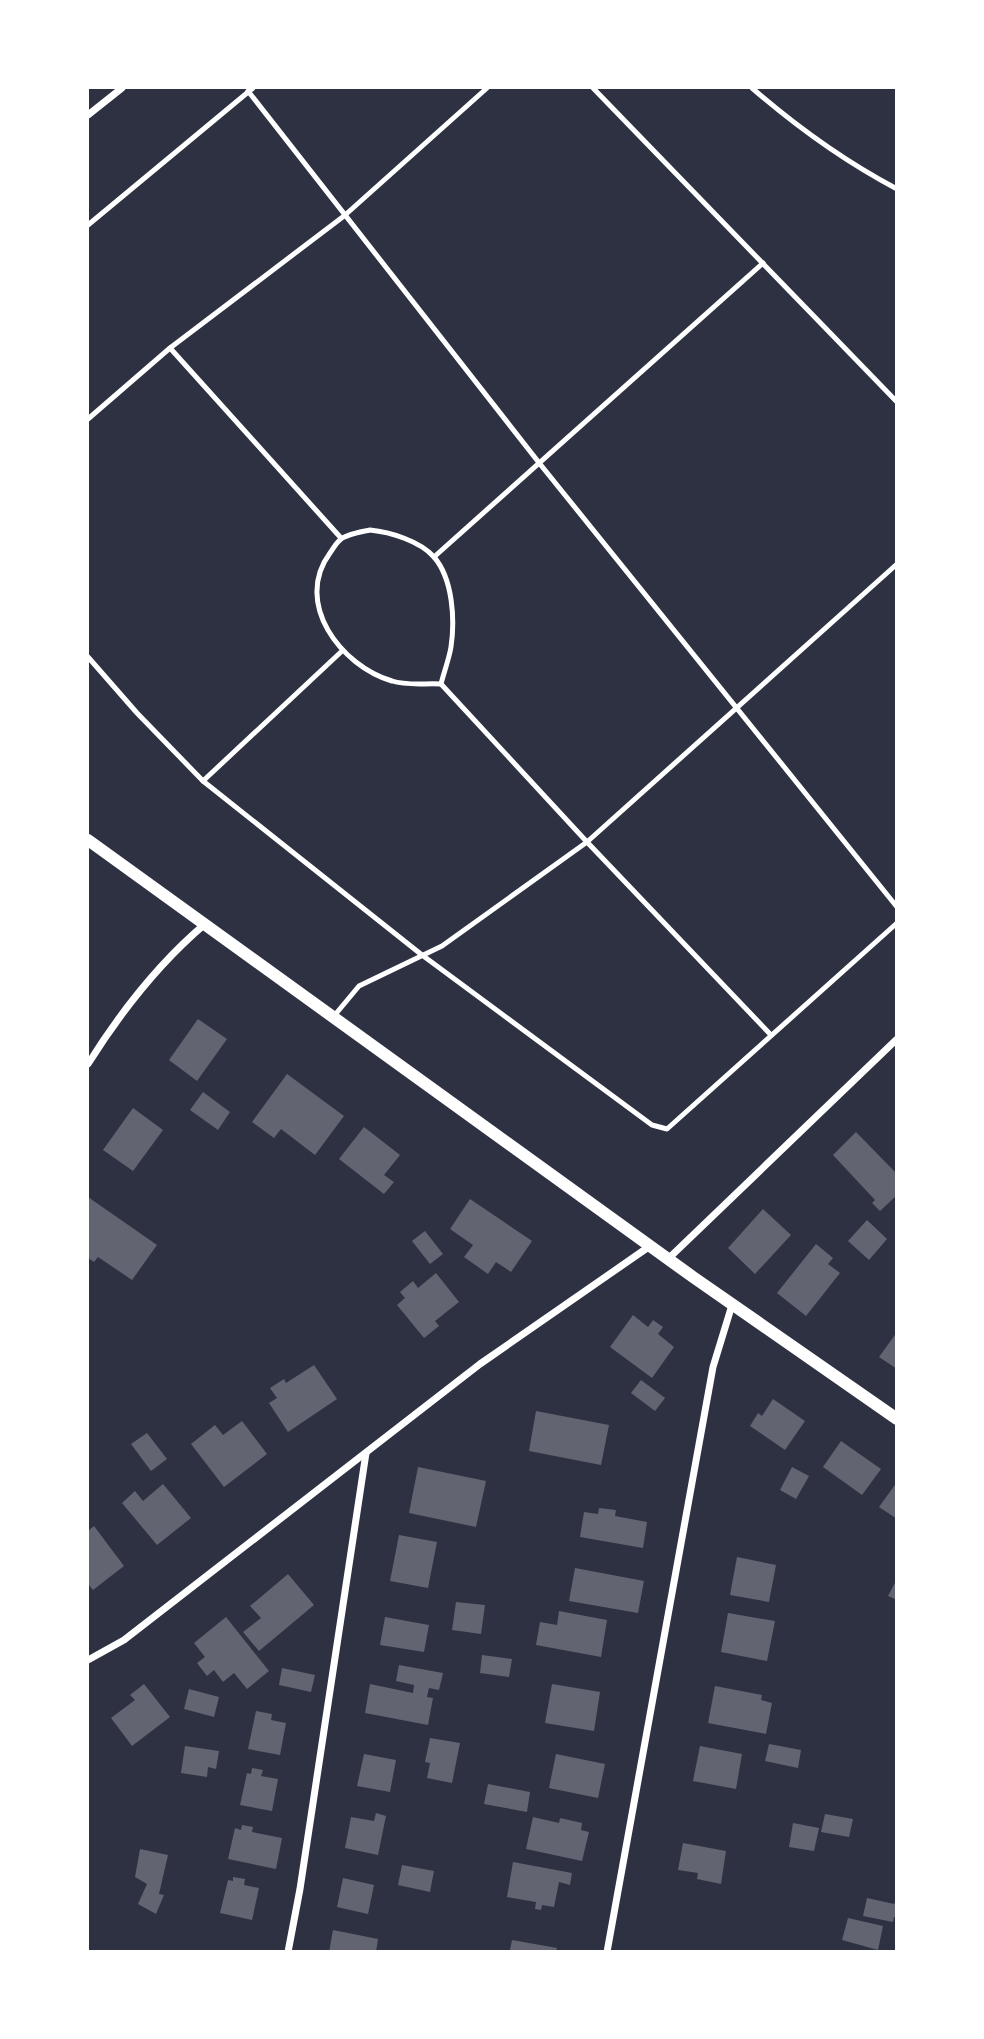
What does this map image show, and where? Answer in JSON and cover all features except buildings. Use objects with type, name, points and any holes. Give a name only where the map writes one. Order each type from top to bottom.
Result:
[{"type":"street","points":[[88,115],[122,88]]},
{"type":"street","points":[[88,840],[668,1259],[897,1419]]},
{"type":"street","points":[[88,1064],[116,1020],[185,941],[205,924]]},
{"type":"street","points":[[668,1259],[897,1039]]},
{"type":"street","points":[[88,1660],[124,1640],[480,1364],[650,1246]]},
{"type":"street","points":[[607,1951],[713,1367],[732,1304]]},
{"type":"street","points":[[288,1951],[300,1889],[366,1453]]},
{"type":"lane","points":[[88,419],[170,348],[344,216],[487,88]]},
{"type":"lane","points":[[593,88],[897,402]]},
{"type":"lane","points":[[752,88],[793,124],[897,189]]},
{"type":"lane","points":[[88,226],[251,89],[344,216],[897,907]]},
{"type":"lane","points":[[434,557],[763,263]]},
{"type":"lane","points":[[170,348],[341,538]]},
{"type":"lane","points":[[441,684],[451,647],[452,606],[444,576],[434,557],[405,538],[385,531],[370,530],[341,538],[324,562],[317,579],[317,599],[323,624],[342,651],[365,669],[394,682],[441,684],[587,842],[771,1034]]},
{"type":"lane","points":[[334,1016],[359,986],[442,946],[587,842],[897,564]]},
{"type":"lane","points":[[203,781],[342,651]]},
{"type":"lane","points":[[88,657],[137,713],[203,781],[422,955],[652,1125],[667,1129],[897,923]]}]
